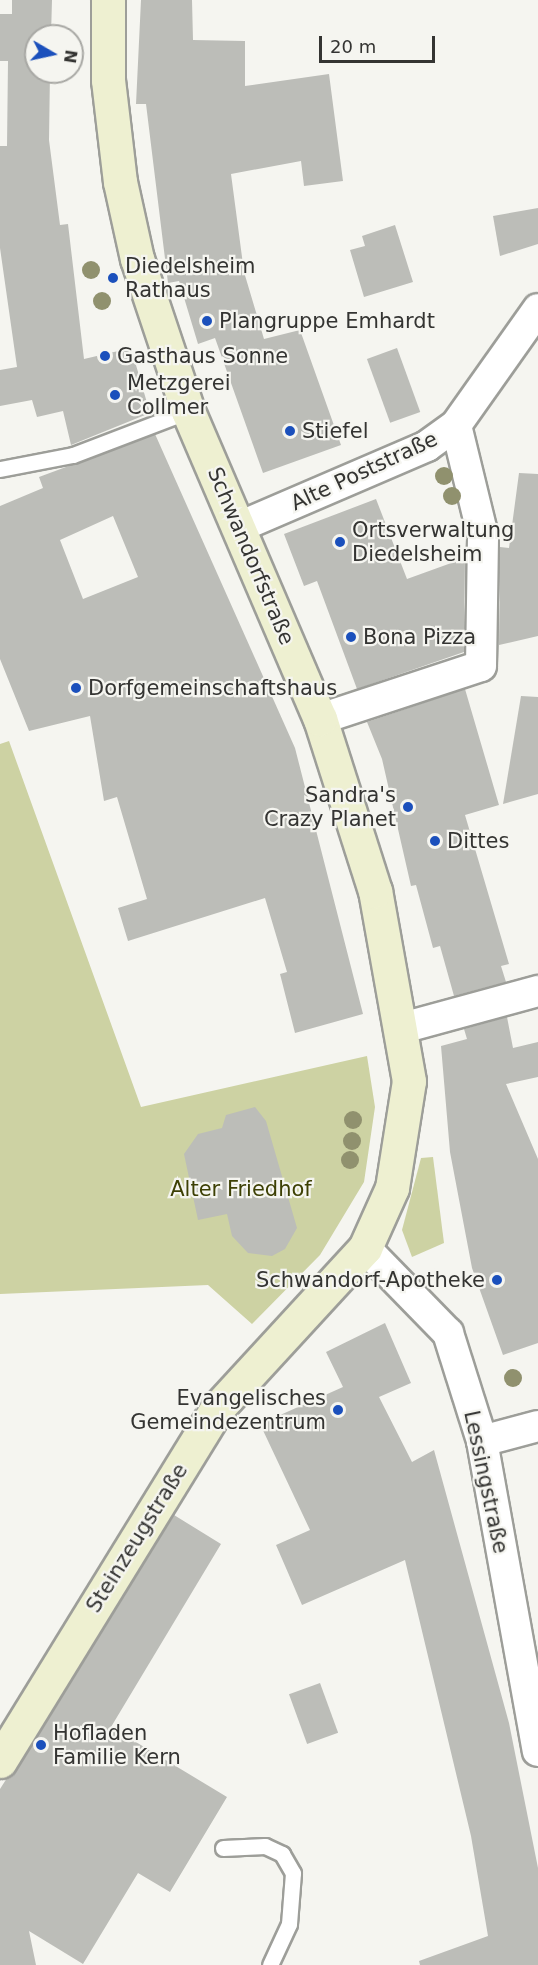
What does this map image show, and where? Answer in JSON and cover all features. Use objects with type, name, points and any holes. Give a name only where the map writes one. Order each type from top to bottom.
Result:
[{"type":"street","name":"Schwandorfstraße","points":[[108,0],[108,80],[120,182],[137,259],[188,411],[320,719],[375,891],[402,1028],[409,1081],[403,1137],[392,1188],[365,1248]]},
{"type":"street","name":"Alte Poststraße","points":[[239,527],[427,446],[456,425],[538,309]]},
{"type":"street","points":[[320,719],[482,666],[483,536],[456,425]]},
{"type":"street","points":[[402,1028],[538,990]]},
{"type":"street","name":"Lessingstraße","points":[[365,1248],[448,1333],[482,1441],[538,1750]]},
{"type":"street","name":"Steinzeugstraße","points":[[0,1761],[216,1410],[365,1248]]},
{"type":"street","points":[[482,1441],[538,1426]]},
{"type":"lane","points":[[0,469],[74,455],[188,411]]},
{"type":"lane","points":[[223,1848],[265,1846],[282,1854],[293,1873],[289,1924],[270,1965]]},
{"type":"green space","name":"Alter Friedhof","points":[[9,741],[141,1107],[367,1056],[375,1107],[364,1182],[320,1255],[252,1324],[208,1285],[0,1294],[0,744]]},
{"type":"green space","points":[[433,1157],[444,1243],[412,1257],[402,1230],[421,1158]]},
{"type":"building","points":[[12,0],[52,0],[51,24],[24,24],[24,84],[50,84],[49,140],[60,225],[68,224],[84,359],[131,348],[150,413],[71,445],[63,411],[37,417],[32,400],[0,406],[0,370],[17,367],[0,248],[0,146],[7,146],[8,61],[0,61],[0,14],[12,14]]},
{"type":"building","points":[[141,0],[192,0],[193,40],[245,41],[245,86],[329,74],[343,181],[304,186],[301,161],[231,174],[244,272],[264,339],[300,330],[341,445],[263,473],[215,338],[198,344],[179,281],[168,283],[146,104],[136,104]]},
{"type":"building","points":[[538,208],[538,244],[500,256],[493,216]]},
{"type":"building","points":[[395,225],[413,282],[364,297],[350,250],[365,246],[362,236]]},
{"type":"building","points":[[397,348],[420,412],[390,423],[367,359]]},
{"type":"building","points":[[155,434],[295,748],[363,1014],[295,1033],[280,974],[287,972],[265,898],[128,941],[118,908],[147,899],[117,797],[104,801],[90,716],[29,731],[0,659],[0,506],[43,488],[39,477]],"holes":[[[113,516],[138,577],[83,599],[60,540]]]},
{"type":"building","points":[[519,473],[538,474],[538,636],[499,645],[500,547],[509,548]]},
{"type":"building","points":[[376,499],[407,579],[465,558],[464,652],[357,689],[317,581],[304,586],[284,534]]},
{"type":"building","points":[[465,689],[499,805],[465,815],[509,964],[501,966],[506,982],[454,996],[440,946],[433,948],[416,885],[411,886],[382,759],[367,722]]},
{"type":"building","points":[[521,696],[538,697],[538,794],[503,804]]},
{"type":"building","points":[[507,1017],[513,1048],[538,1042],[538,1077],[506,1084],[538,1159],[538,1343],[503,1355],[472,1268],[450,1152],[441,1046],[467,1039],[464,1029]]},
{"type":"building","points":[[255,1107],[266,1121],[297,1228],[285,1249],[272,1256],[248,1253],[232,1236],[227,1214],[198,1220],[184,1154],[198,1134],[222,1128],[226,1115]]},
{"type":"building","points":[[385,1323],[411,1383],[379,1397],[412,1462],[434,1450],[509,1723],[538,1868],[538,1965],[420,1965],[419,1961],[488,1936],[471,1836],[405,1560],[302,1605],[276,1545],[310,1530],[260,1424],[343,1387],[326,1352]]},
{"type":"building","points":[[174,1515],[221,1544],[111,1727],[227,1797],[170,1892],[138,1873],[83,1964],[29,1931],[36,1965],[0,1965],[0,1789]]},
{"type":"building","points":[[320,1683],[338,1733],[307,1744],[289,1694]]},
{"type":"place","name":"Diedelsheim Rathaus","points":[[113,278]]},
{"type":"place","name":"Plangruppe Emhardt","points":[[207,321]]},
{"type":"place","name":"Gasthaus Sonne","points":[[105,356]]},
{"type":"place","name":"Metzgerei Collmer","points":[[115,395]]},
{"type":"place","name":"Stiefel","points":[[290,431]]},
{"type":"place","name":"Ortsverwaltung Diedelsheim","points":[[340,542]]},
{"type":"place","name":"Bona Pizza","points":[[351,637]]},
{"type":"place","name":"Dorfgemeinschaftshaus","points":[[76,688]]},
{"type":"place","name":"Sandra's Crazy Planet","points":[[408,807]]},
{"type":"place","name":"Dittes","points":[[435,841]]},
{"type":"place","name":"Schwandorf-Apotheke","points":[[497,1280]]},
{"type":"place","name":"Evangelisches Gemeindezentrum","points":[[338,1410]]},
{"type":"place","name":"Hofladen Familie Kern","points":[[41,1745]]}]
